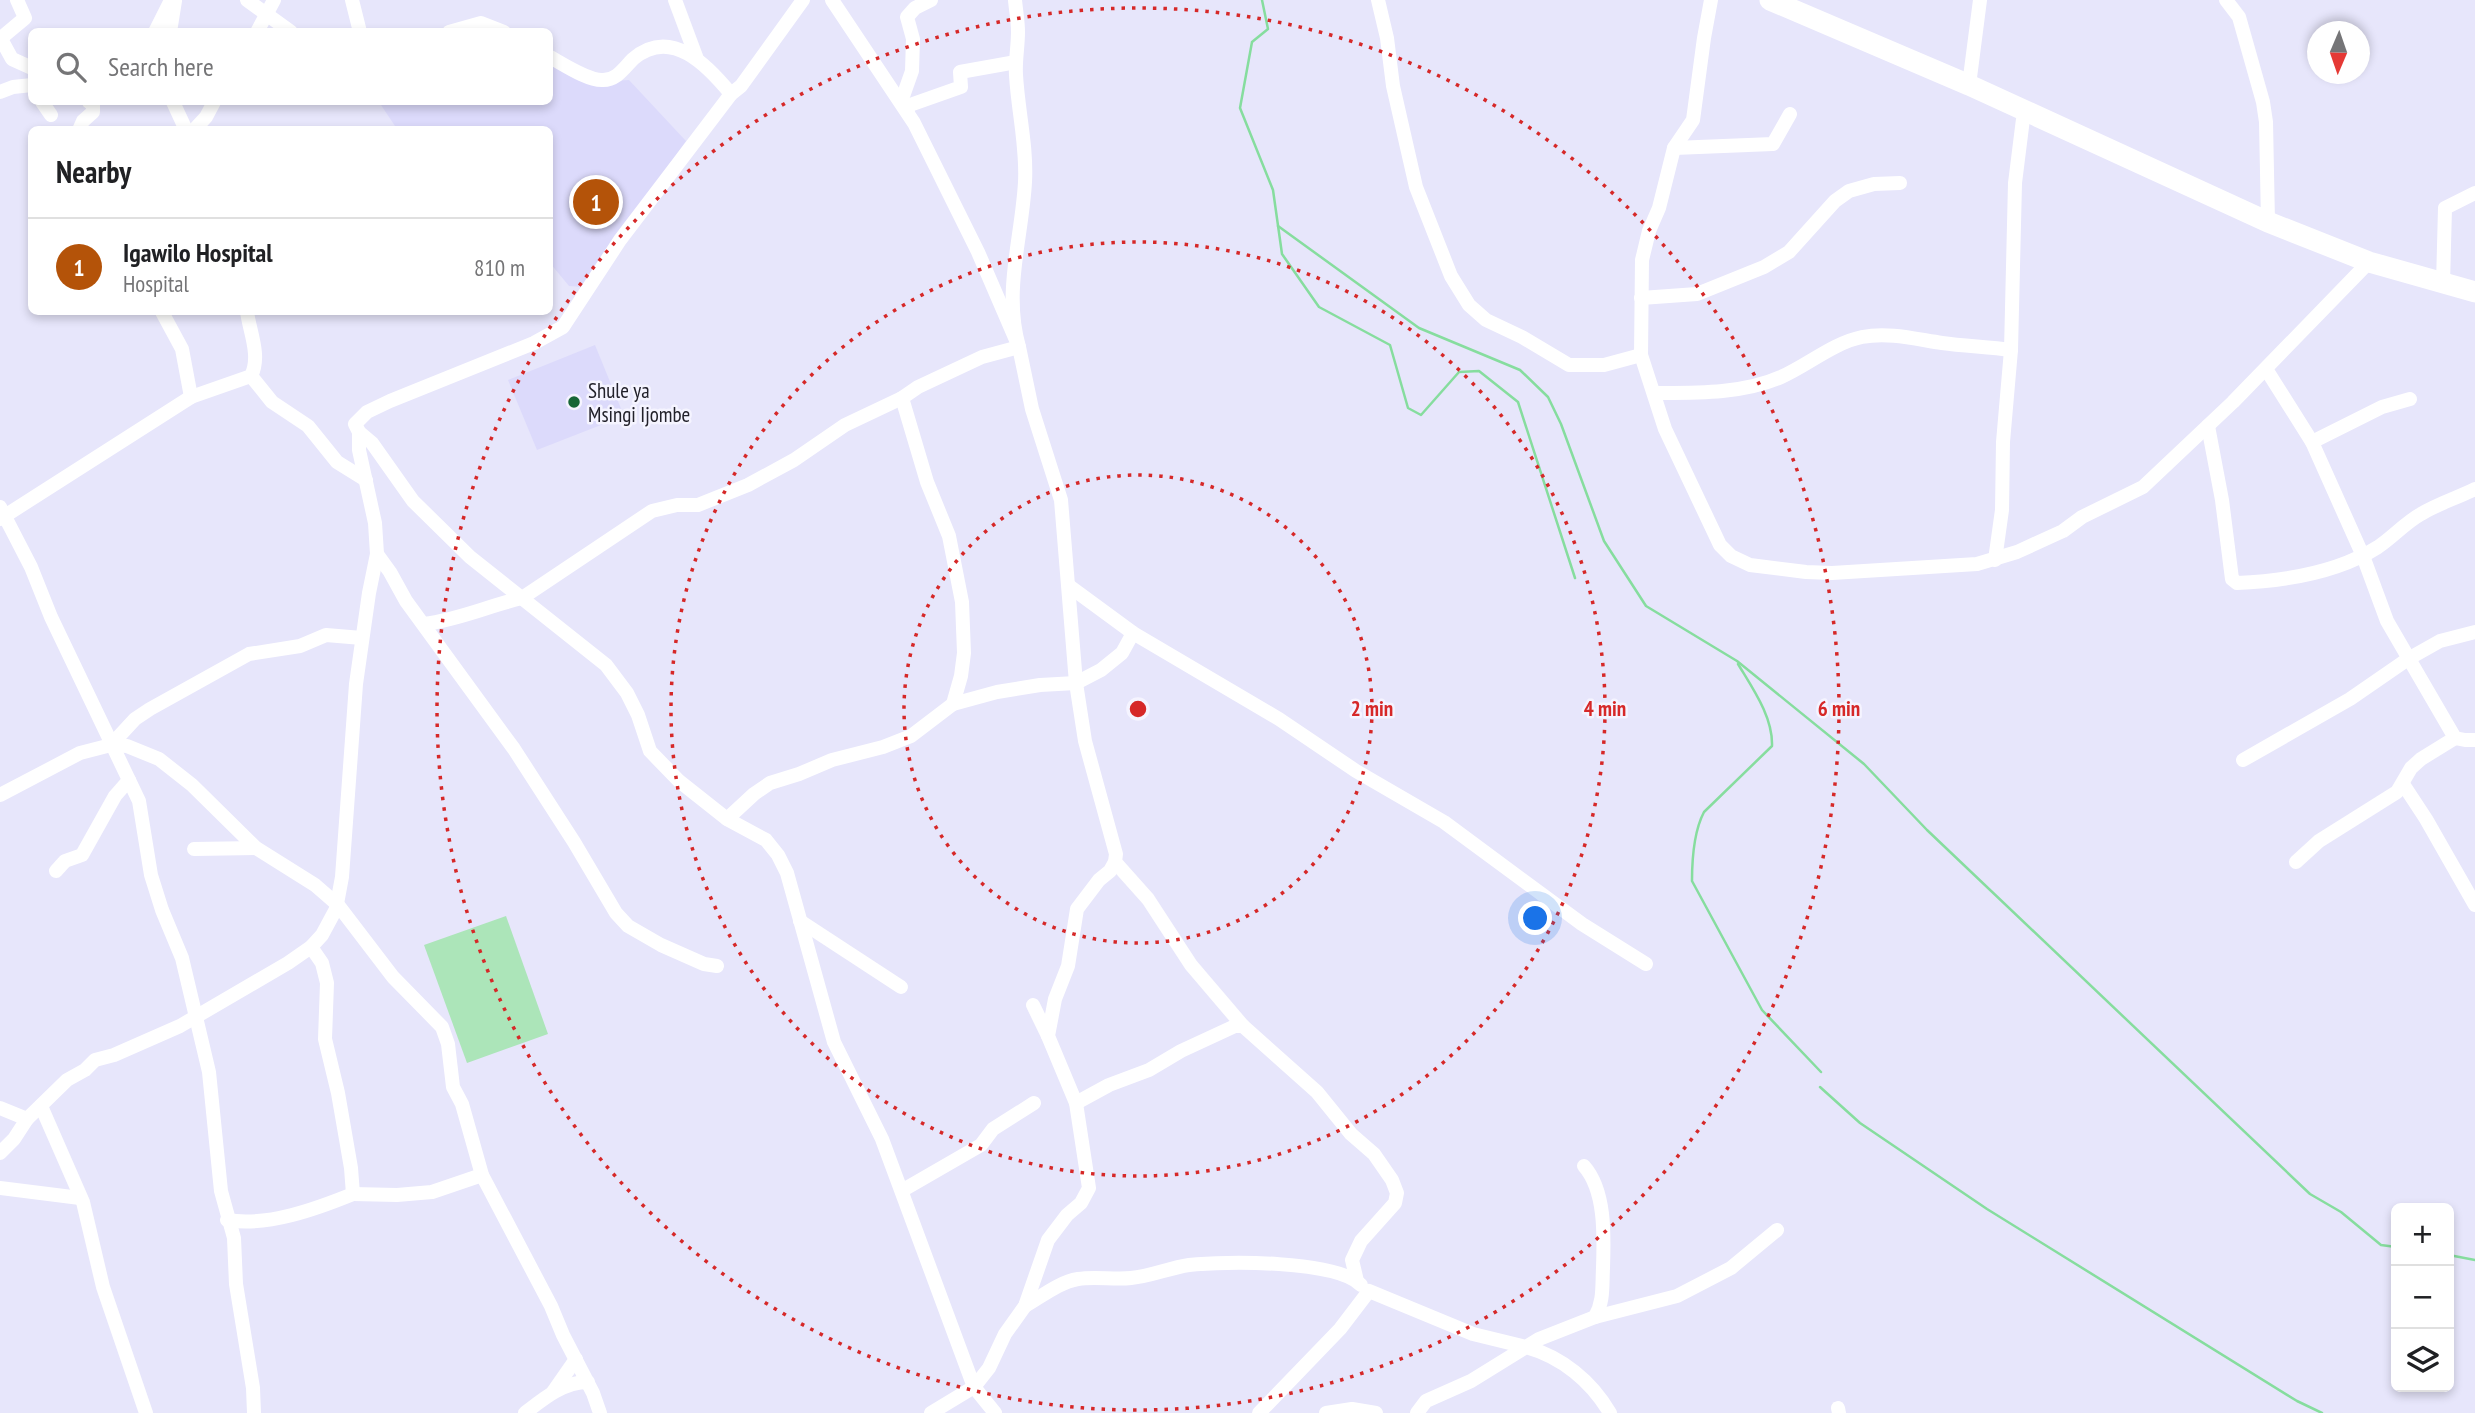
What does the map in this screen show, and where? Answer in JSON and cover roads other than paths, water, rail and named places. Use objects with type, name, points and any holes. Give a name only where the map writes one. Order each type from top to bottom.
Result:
[{"type":"highway","points":[[1770,0],[1969,85],[2268,222],[2369,262],[2475,292]]},
{"type":"street","points":[[18,0],[25,18],[0,38],[12,59],[28,66]]},
{"type":"street","points":[[157,28],[173,0]]},
{"type":"street","points":[[170,28],[173,0]]},
{"type":"street","points":[[247,0],[286,28]]},
{"type":"street","points":[[259,28],[274,0]]},
{"type":"street","points":[[352,0],[359,28]]},
{"type":"street","points":[[675,0],[697,59]]},
{"type":"street","points":[[803,0],[741,86],[731,94],[620,240],[563,327],[534,343],[390,401],[367,412],[355,424],[359,432],[372,443],[413,501],[479,565],[606,665],[627,693],[638,715],[650,751],[679,781],[727,819],[772,846],[787,873],[834,1042],[882,1139],[974,1387],[995,1413]]},
{"type":"street","points":[[832,0],[904,106],[978,252],[1019,347]]},
{"type":"street","points":[[904,106],[912,71],[913,39],[906,17],[915,8],[931,0]]},
{"type":"street","points":[[1015,0],[1018,30],[1016,62],[1026,160],[1023,213],[1014,262],[1012,324],[1032,409],[1061,500],[1076,683],[1085,741],[1115,848],[1115,862],[1077,909],[1068,966],[1055,999],[1048,1037]]},
{"type":"street","points":[[1378,0],[1387,38],[1393,86],[1416,187],[1458,292],[1476,314],[1522,337],[1566,364],[1594,366],[1641,355]]},
{"type":"street","points":[[1712,0],[1693,120],[1674,148],[1642,260],[1641,355],[1665,429],[1720,545],[1740,561],[1773,569],[1832,573],[1977,564],[1995,560],[2063,531],[2082,517],[2143,487],[2266,369],[2369,262]]},
{"type":"street","points":[[1969,85],[1979,0]]},
{"type":"street","points":[[2226,0],[2239,17],[2263,102],[2266,122],[2268,222]]},
{"type":"street","points":[[463,28],[481,23],[494,28]]},
{"type":"street","points":[[553,59],[586,76],[603,80],[614,78],[632,60],[649,50],[678,48],[697,59],[731,94]]},
{"type":"street","points":[[904,106],[961,87],[960,72],[1016,62]]},
{"type":"street","points":[[0,92],[28,85]]},
{"type":"street","points":[[44,105],[51,115]]},
{"type":"street","points":[[81,126],[93,112],[93,105]]},
{"type":"street","points":[[174,105],[184,126]]},
{"type":"street","points":[[198,126],[212,105]]},
{"type":"street","points":[[1995,560],[2002,510],[2003,442],[2011,350],[2015,183],[2024,111]]},
{"type":"street","points":[[1674,148],[1773,144],[1790,114]]},
{"type":"street","points":[[1642,298],[1697,294],[1764,267],[1789,253],[1835,201],[1849,191],[1874,184],[1900,183]]},
{"type":"street","points":[[2443,284],[2445,208],[2475,193]]},
{"type":"street","points":[[164,315],[181,349],[191,397]]},
{"type":"street","points":[[248,315],[256,359],[256,367],[251,376],[191,397],[1,514],[31,567],[51,617],[139,801],[151,875],[182,958],[209,1072],[221,1191],[234,1238],[236,1284],[253,1388],[254,1413]]},
{"type":"street","points":[[1655,393],[1751,387],[1783,376],[1841,345],[1862,337],[1908,337],[2011,350]]},
{"type":"street","points":[[424,624],[470,615],[522,598],[652,511],[677,505],[698,505],[748,485],[793,460],[845,425],[902,398],[918,387],[971,362],[1019,347]]},
{"type":"street","points":[[2266,369],[2312,442],[2363,556],[2378,604],[2455,738]]},
{"type":"street","points":[[251,376],[272,402],[308,426],[337,462],[366,480]]},
{"type":"street","points":[[902,398],[928,482],[949,536],[962,602],[964,653],[953,704]]},
{"type":"street","points":[[2312,442],[2382,407],[2410,399]]},
{"type":"street","points":[[2208,426],[2225,518],[2232,579],[2235,582],[2277,580],[2314,573],[2363,556],[2402,530],[2421,513],[2475,489]]},
{"type":"street","points":[[0,1153],[14,1139],[27,1119],[67,1080],[85,1070],[95,1060],[114,1055],[180,1026],[288,963],[322,936],[338,905],[350,737],[362,638],[377,554],[375,523],[359,450],[359,432]]},
{"type":"street","points":[[377,554],[406,601],[514,749],[623,922],[661,945],[704,964],[717,966]]},
{"type":"street","points":[[1069,586],[1133,633],[1279,719],[1356,771],[1444,822],[1582,924],[1646,964]]},
{"type":"street","points":[[2243,760],[2350,699],[2408,659],[2440,641],[2475,632]]},
{"type":"street","points":[[727,819],[770,783],[832,760],[899,742],[920,731],[953,704],[997,692],[1076,683],[1101,670],[1122,653],[1133,633]]},
{"type":"street","points":[[111,745],[135,719],[150,709],[249,654],[300,646],[326,635],[362,638]]},
{"type":"street","points":[[2296,862],[2319,841],[2397,792],[2411,768],[2421,759],[2455,738],[2475,740]]},
{"type":"street","points":[[0,795],[80,753],[111,745],[127,746],[159,759],[191,785],[256,848],[316,885],[338,905],[399,984],[442,1027],[449,1044],[453,1087],[462,1104],[482,1175],[551,1306],[600,1413]]},
{"type":"street","points":[[56,871],[65,861],[82,855],[115,796],[129,780]]},
{"type":"street","points":[[2403,784],[2475,905]]},
{"type":"street","points":[[194,849],[256,848]]},
{"type":"street","points":[[1115,862],[1148,899],[1191,965],[1243,1026],[1317,1092],[1351,1133],[1374,1154],[1392,1180],[1397,1193],[1395,1203],[1361,1241],[1352,1260],[1357,1281]]},
{"type":"street","points":[[800,922],[901,987]]},
{"type":"street","points":[[311,947],[322,963],[327,983],[325,1039],[338,1093],[353,1194]]},
{"type":"street","points":[[931,1413],[974,1387],[989,1368],[1005,1335],[1025,1306],[1048,1240],[1067,1215],[1081,1203],[1089,1188],[1076,1103],[1033,1005]]},
{"type":"street","points":[[1076,1103],[1108,1086],[1149,1070],[1181,1051],[1234,1026],[1243,1026]]},
{"type":"street","points":[[902,1190],[981,1146],[993,1129],[1034,1103]]},
{"type":"street","points":[[41,1106],[83,1202],[103,1287],[146,1413]]},
{"type":"street","points":[[0,1108],[27,1119]]},
{"type":"street","points":[[1584,1166],[1589,1171],[1602,1210],[1603,1294],[1595,1317]]},
{"type":"street","points":[[228,1220],[246,1223],[302,1213],[353,1194],[397,1195],[432,1192],[482,1175]]},
{"type":"street","points":[[0,1188],[80,1198]]},
{"type":"street","points":[[1417,1413],[1426,1401],[1471,1381],[1539,1339],[1595,1317],[1676,1296],[1731,1268],[1777,1230]]},
{"type":"street","points":[[1025,1306],[1077,1279],[1132,1278],[1188,1265],[1241,1263],[1294,1265],[1329,1270],[1351,1276],[1369,1292],[1473,1334],[1547,1354],[1576,1371],[1610,1413]]},
{"type":"street","points":[[1259,1413],[1340,1329],[1369,1292]]},
{"type":"street","points":[[525,1413],[552,1392],[576,1359]]},
{"type":"street","points":[[552,1392],[580,1382],[588,1382]]},
{"type":"street","points":[[1326,1413],[1352,1409],[1376,1413]]},
{"type":"waterway","points":[[1262,0],[1268,29],[1252,42],[1240,108],[1273,190],[1282,254],[1319,307],[1390,345],[1408,408],[1421,415],[1459,372],[1479,371],[1518,402],[1575,578]]},
{"type":"waterway","points":[[1278,226],[1419,328],[1520,370],[1548,397],[1561,424],[1604,541],[1646,606],[1737,661],[1864,764],[1927,830],[2310,1194],[2341,1212],[2381,1245],[2391,1246]]},
{"type":"waterway","points":[[1738,664],[1766,714],[1772,746],[1704,812],[1696,836],[1692,881],[1762,1010],[1821,1072]]},
{"type":"waterway","points":[[1820,1087],[1860,1123],[1987,1209],[2297,1401],[2322,1413]]},
{"type":"waterway","points":[[2454,1256],[2475,1260]]},
{"type":"place","name":"Igawilo Hospital","points":[[596,202]]},
{"type":"place","name":"Shule ya Msingi Ijombe","points":[[574,402]]}]
